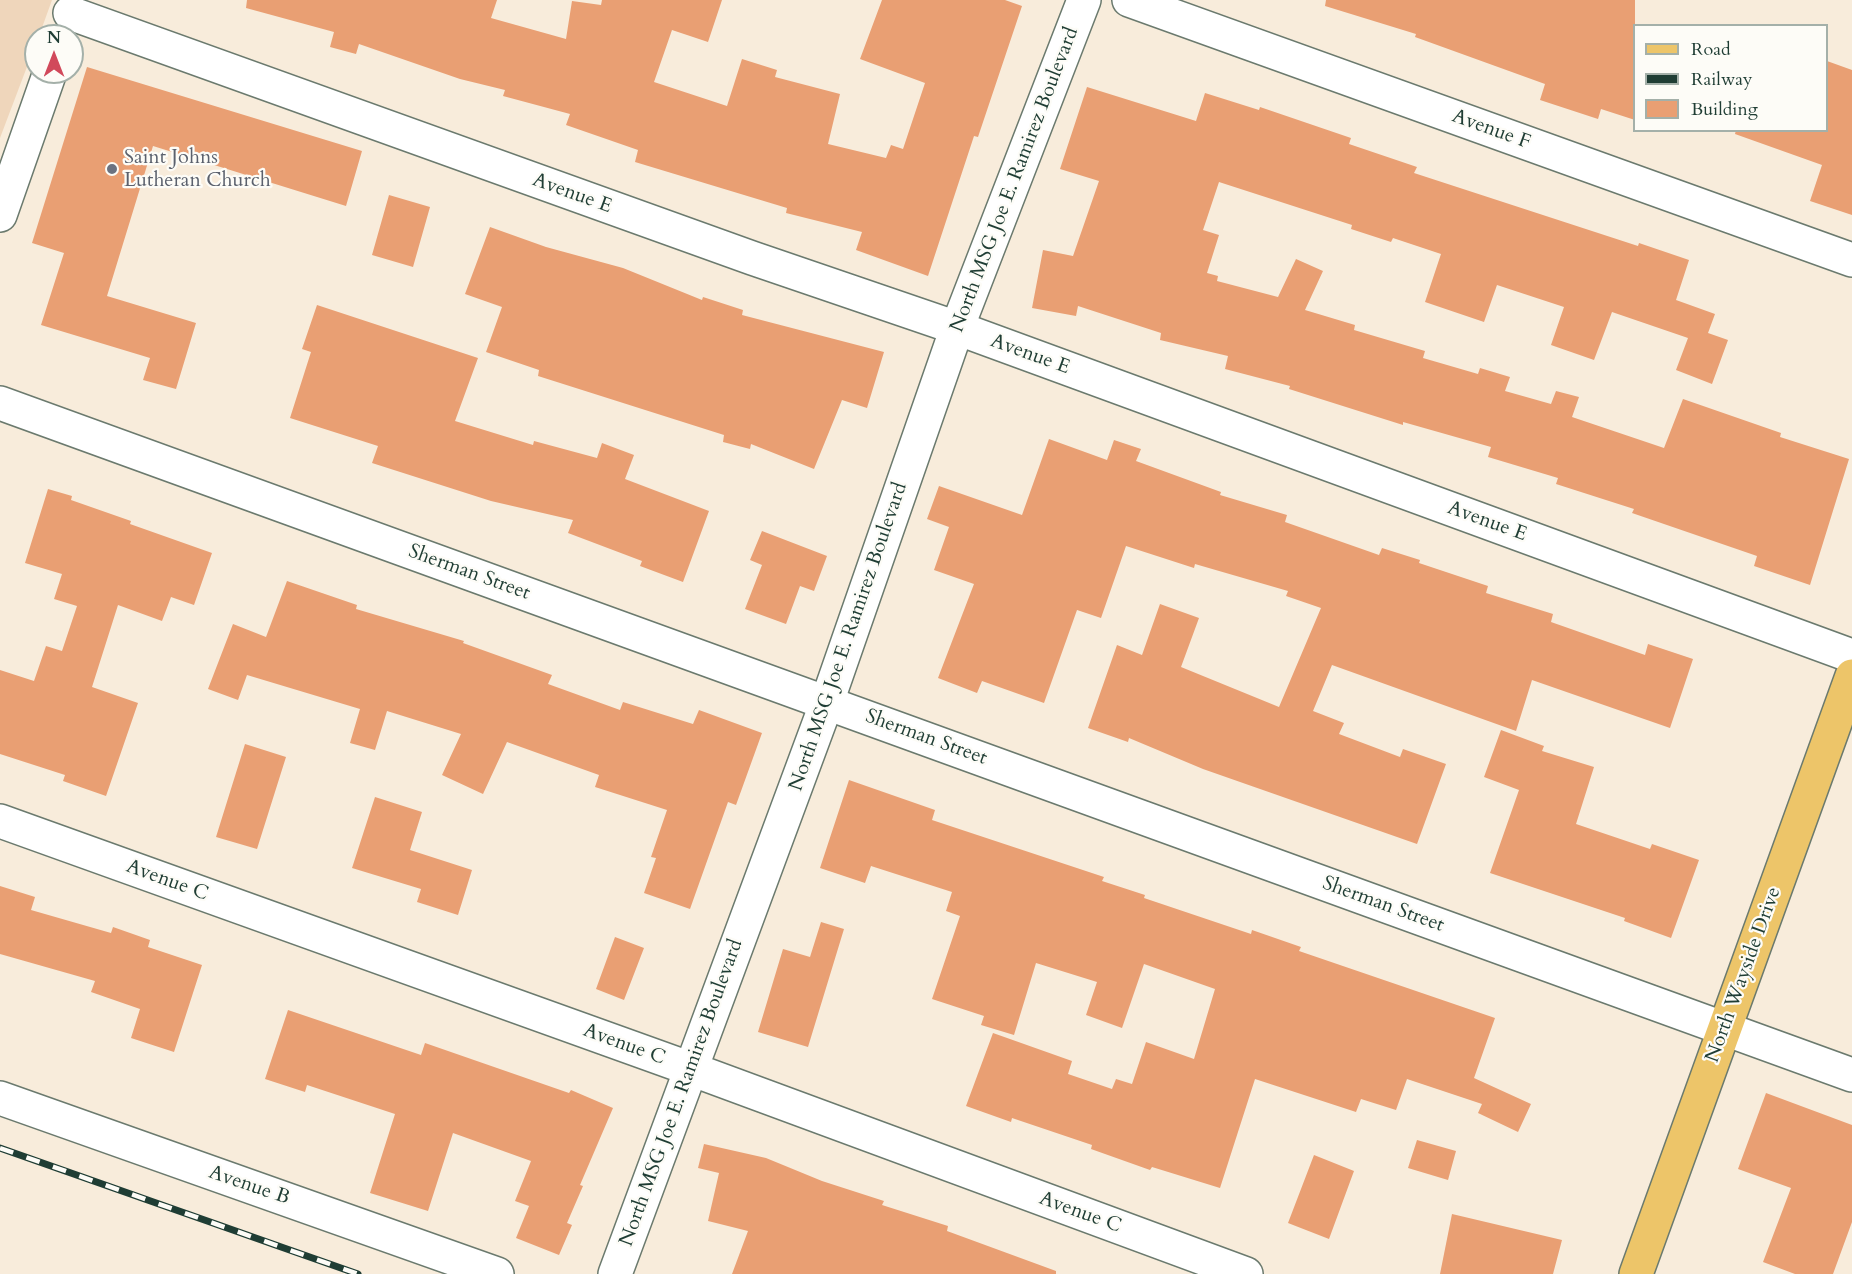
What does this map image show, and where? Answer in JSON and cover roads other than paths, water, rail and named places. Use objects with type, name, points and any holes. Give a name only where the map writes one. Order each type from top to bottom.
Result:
[{"type":"main road","name":"North Wayside Drive","points":[[1636,1274],[1852,676]]},
{"type":"street","name":"North MSG Joe E. Ramirez Boulevard","points":[[615,1274],[827,702],[957,328],[1084,0]]},
{"type":"street","name":"Avenue F","points":[[1129,0],[1852,260]]},
{"type":"street","name":"Avenue E","points":[[69,16],[752,258],[957,328],[1852,656]]},
{"type":"street","points":[[0,215],[46,84]]},
{"type":"street","name":"Sherman Street","points":[[0,403],[1852,1075]]},
{"type":"street","name":"Avenue C","points":[[0,821],[691,1069],[1246,1274]]},
{"type":"street","name":"Avenue B","points":[[0,1098],[497,1274]]},
{"type":"railway","points":[[0,1148],[358,1274]]},
{"type":"place","name":"Saint Johns Lutheran Church","points":[[112,169]]}]
